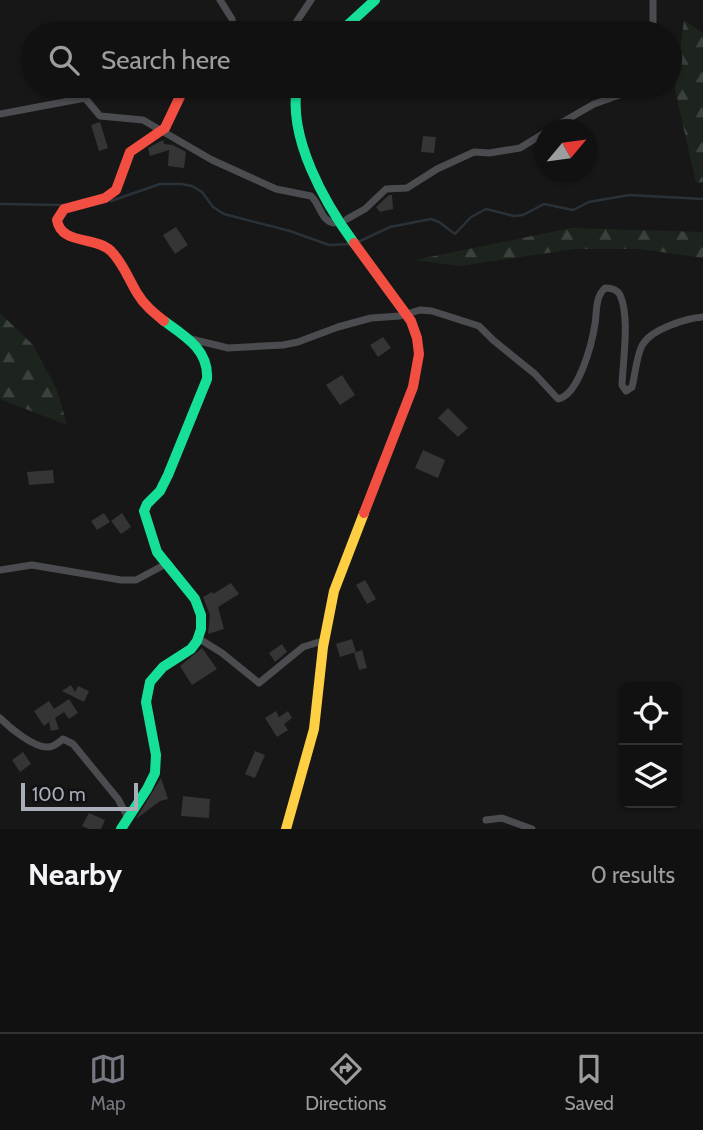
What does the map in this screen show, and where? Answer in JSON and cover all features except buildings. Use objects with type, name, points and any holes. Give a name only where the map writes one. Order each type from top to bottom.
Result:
[{"type":"street","points":[[220,0],[232,21]]},
{"type":"street","points":[[297,21],[311,0]]},
{"type":"street","points":[[352,21],[375,0]]},
{"type":"street","points":[[653,0],[653,21]]},
{"type":"street","points":[[0,114],[85,98],[100,116],[144,120],[212,160],[276,189],[311,196],[329,222],[340,221],[365,209],[386,188],[407,188],[437,169],[474,152],[489,153],[520,148],[535,139]]},
{"type":"street","points":[[180,98],[171,119],[161,131],[132,150],[122,181],[110,195],[96,202],[68,207],[58,216],[58,224],[69,236],[107,247],[146,305],[164,323],[187,337],[228,348],[283,345],[306,340],[345,324],[404,310],[426,310],[479,326],[535,374],[558,399],[568,394],[583,368],[592,339],[599,296],[605,288],[615,290],[619,294],[626,326],[622,384],[626,391],[632,387],[645,341],[679,321],[703,317]]},
{"type":"street","points":[[286,829],[314,729],[323,647],[334,591],[418,371],[419,345],[404,310],[324,198],[309,163],[296,117],[294,98]]},
{"type":"street","points":[[568,119],[611,98]]},
{"type":"street","points":[[121,829],[151,781],[156,766],[147,705],[149,683],[156,673],[185,654],[198,638],[201,618],[196,602],[153,545],[144,512],[146,505],[160,491],[207,378],[204,357],[187,337]]},
{"type":"street","points":[[0,570],[32,565],[83,572],[104,578],[136,580],[166,564]]},
{"type":"street","points":[[198,638],[222,653],[259,683],[303,647],[319,642]]},
{"type":"street","points":[[0,718],[18,734],[41,746],[52,746],[67,740],[80,750],[118,799],[127,816]]},
{"type":"street","points":[[486,820],[502,818],[532,829]]},
{"type":"green space","points":[[684,20],[703,33],[703,182],[696,183],[677,98],[682,98]]},
{"type":"green space","points":[[571,228],[703,232],[703,258],[640,249],[574,249],[460,266],[415,260]]},
{"type":"green space","points":[[0,313],[33,345],[57,390],[67,425],[0,399]]},
{"type":"waterway","points":[[111,201],[160,184],[181,184],[202,192],[213,207],[224,214],[290,231],[329,245],[351,244]]},
{"type":"waterway","points":[[358,242],[390,227],[431,219],[455,234],[471,217],[486,209],[514,216],[523,215],[544,204],[573,210],[589,202],[629,195],[703,199]]},
{"type":"waterway","points":[[0,204],[63,205]]},
{"type":"traffic: fast","points":[[352,21],[375,0]]},
{"type":"traffic: fast","points":[[296,98],[298,127],[311,169],[331,208],[354,243]]},
{"type":"traffic: fast","points":[[121,829],[155,773],[156,755],[146,702],[150,682],[163,667],[191,649],[201,629],[201,615],[195,599],[157,552],[144,511],[160,491],[168,475],[207,379],[207,369],[200,352],[187,338],[164,321]]},
{"type":"traffic: slow","points":[[286,829],[314,729],[323,647],[334,591],[364,513]]},
{"type":"traffic: jam","points":[[164,321],[143,301],[111,251],[104,246],[65,233],[57,220],[64,209],[105,198],[116,190],[130,152],[165,128],[179,98]]},
{"type":"traffic: jam","points":[[354,243],[411,321],[419,354],[413,387],[364,513]]}]
